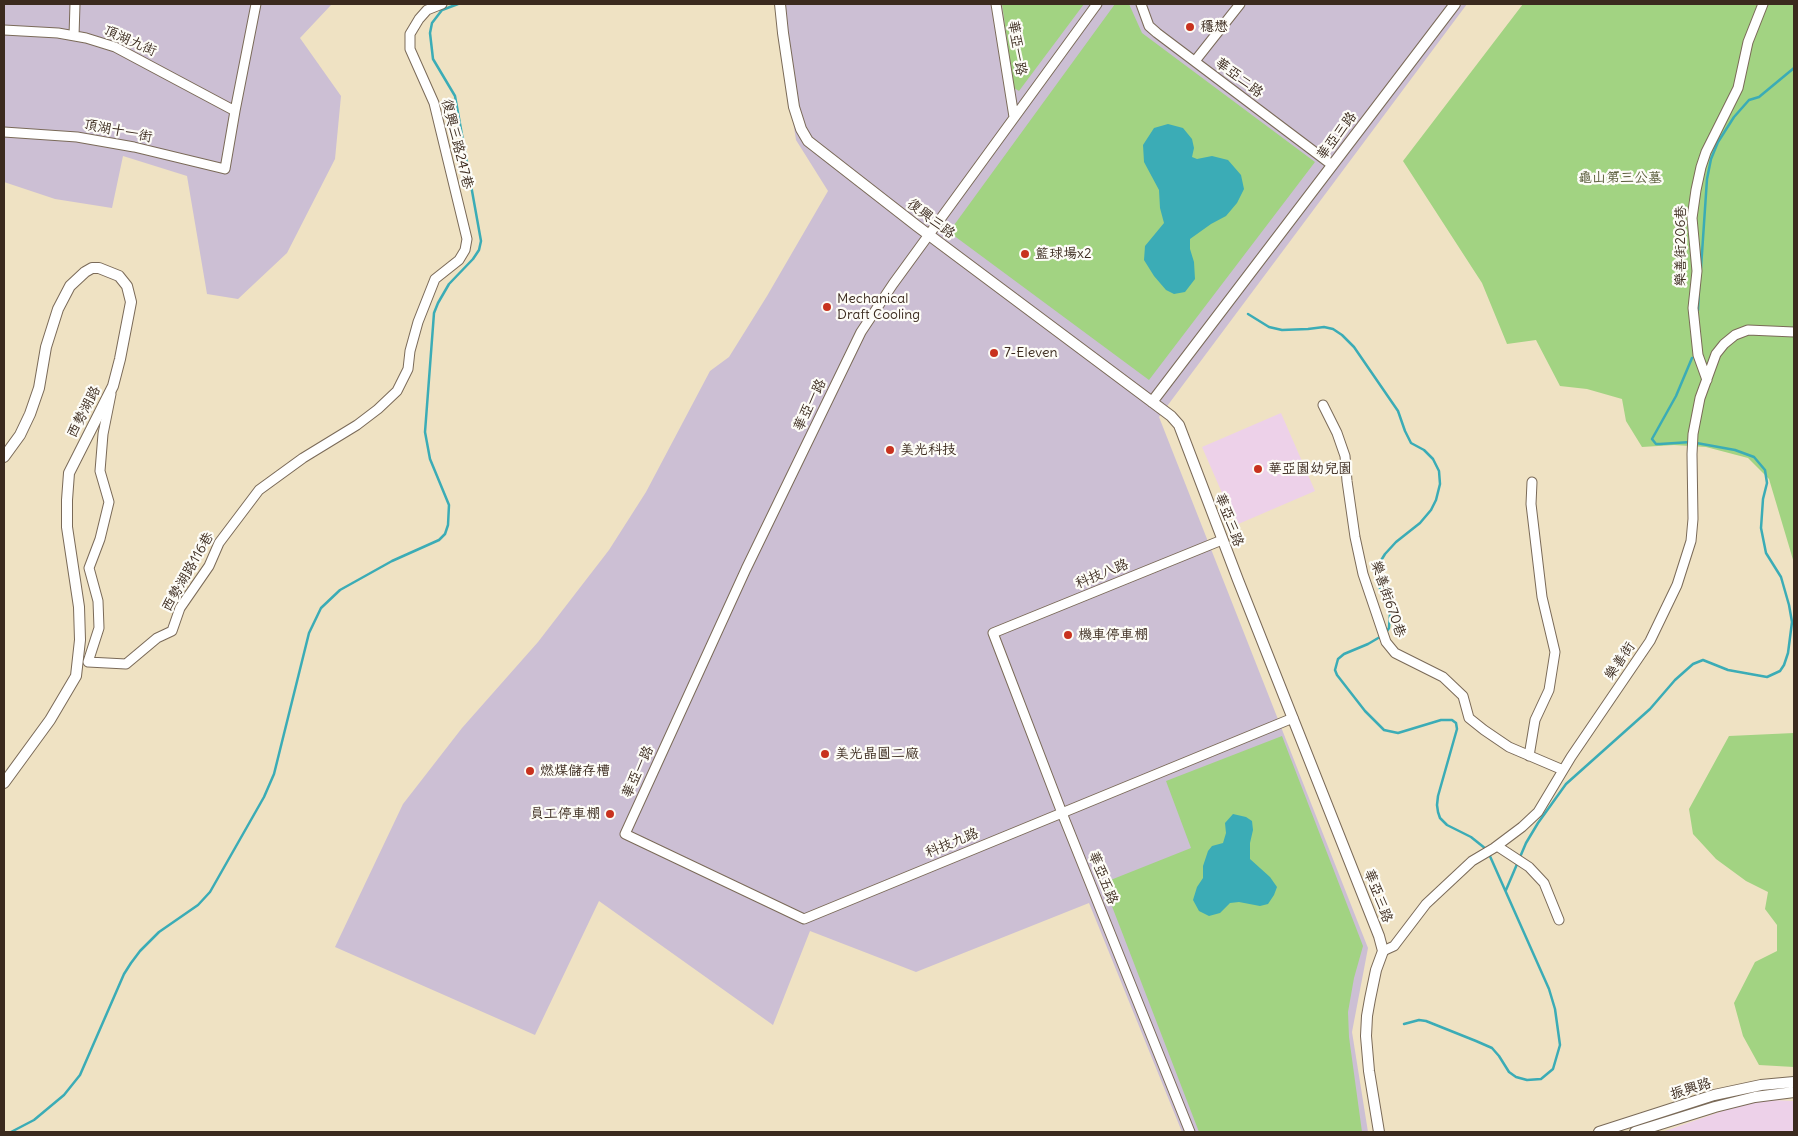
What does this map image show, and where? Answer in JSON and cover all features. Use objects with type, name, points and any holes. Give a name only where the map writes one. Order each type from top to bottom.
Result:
[{"type":"street","points":[[74,36],[75,4]]},
{"type":"street","points":[[234,111],[256,4]]},
{"type":"street","name":"復興三路247巷","points":[[442,4],[427,10],[418,19],[410,34],[410,49],[434,102],[467,239],[465,250]]},
{"type":"street","name":"復興三路","points":[[780,4],[794,107],[801,129],[808,141],[929,235],[1152,402]]},
{"type":"street","name":"華亞一路","points":[[625,834],[746,569],[861,332],[1014,117],[996,4]]},
{"type":"street","points":[[1014,117],[1097,4]]},
{"type":"street","name":"華亞二路","points":[[1141,4],[1150,26],[1157,34],[1332,165]]},
{"type":"street","points":[[1195,61],[1240,4]]},
{"type":"street","name":"華亞三路","points":[[1382,951],[1379,936],[1222,540],[1179,424],[1172,416],[1152,402],[1455,4]]},
{"type":"street","name":"樂善街206巷","points":[[1707,380],[1698,355],[1694,308],[1697,271],[1692,218],[1696,190],[1706,152],[1738,88],[1748,42],[1764,4]]},
{"type":"street","name":"頂湖九街","points":[[4,30],[58,33],[116,47],[234,111]]},
{"type":"street","name":"頂湖十一街","points":[[4,132],[77,137],[225,169],[234,111]]},
{"type":"street","name":"西勢湖路116巷","points":[[113,386],[103,434],[100,471],[109,502],[100,539],[89,568],[98,601],[99,628],[88,662],[126,664],[157,638],[172,631],[180,608],[209,566],[219,543],[258,490],[303,458],[357,425],[396,391],[408,369],[410,350],[418,322],[436,279],[459,260],[465,250]]},
{"type":"street","name":"西勢湖路","points":[[4,457],[20,435],[30,414],[39,388],[46,347],[58,310],[70,286],[92,268],[99,268],[119,276],[127,286],[131,302],[123,345],[113,386],[69,473],[66,500],[67,527],[79,607],[80,632],[76,676],[50,720],[4,783]]},
{"type":"street","points":[[1707,380],[1716,354],[1735,335],[1748,330],[1794,332]]},
{"type":"street","name":"樂善街","points":[[1382,951],[1394,946],[1426,904],[1472,861],[1522,827],[1538,812],[1563,770],[1645,649],[1677,585],[1691,541],[1694,519],[1693,434],[1700,398],[1707,380]]},
{"type":"street","name":"樂善街670巷","points":[[1323,405],[1337,433],[1345,456],[1354,528],[1363,574],[1386,642],[1395,653],[1443,677],[1463,696],[1469,718],[1509,747],[1563,770]]},
{"type":"street","points":[[1529,756],[1535,720],[1550,690],[1555,652],[1542,597],[1532,504],[1532,482]]},
{"type":"street","name":"科技八路","points":[[992,633],[1222,540]]},
{"type":"street","name":"華亞五路","points":[[992,633],[1190,1132]]},
{"type":"street","name":"科技九路","points":[[625,834],[804,919],[1293,718]]},
{"type":"street","points":[[1495,847],[1529,867],[1544,883],[1559,920]]},
{"type":"street","points":[[1379,1132],[1369,1071],[1366,1036],[1376,970],[1382,951]]},
{"type":"street","name":"振興路","points":[[1599,1132],[1714,1095],[1761,1085],[1794,1082]]},
{"type":"street","name":"振興路","points":[[1635,1132],[1715,1107],[1755,1097],[1794,1092]]},
{"type":"shaded area","points":[[4,4],[332,4],[300,38],[341,96],[335,159],[287,253],[238,299],[207,294],[187,176],[123,156],[112,208],[55,199],[4,182]]},
{"type":"shaded area","points":[[775,4],[1467,4],[1159,417],[1368,948],[1352,1032],[1368,1132],[1182,1132],[1089,903],[916,972],[810,931],[773,1025],[599,901],[535,1035],[335,947],[403,804],[462,728],[538,642],[609,550],[646,492],[710,371],[729,357],[828,191],[796,140]]},
{"type":"shaded area","name":"華亞園幼兒園","points":[[1281,413],[1315,491],[1236,525],[1202,447]]},
{"type":"shaded area","points":[[1771,1100],[1794,1101],[1794,1132],[1662,1132],[1731,1108],[1753,1102]]},
{"type":"green space","points":[[1002,4],[1084,4],[1019,91],[1014,88]]},
{"type":"green space","points":[[1115,4],[1129,4],[1142,33],[1315,162],[1149,380],[949,232]]},
{"type":"green space","name":"龜山第三公墓","points":[[1523,4],[1794,4],[1794,563],[1769,479],[1748,458],[1706,447],[1674,445],[1642,447],[1626,421],[1622,399],[1587,389],[1560,386],[1536,340],[1507,344],[1482,283],[1403,161]]},
{"type":"green space","points":[[1794,733],[1794,1067],[1759,1065],[1743,1036],[1734,1003],[1755,962],[1777,951],[1777,925],[1765,909],[1768,892],[1746,881],[1716,859],[1693,834],[1689,809],[1729,736]]},
{"type":"green space","points":[[1282,736],[1363,946],[1354,978],[1348,1012],[1349,1037],[1362,1132],[1199,1132],[1103,883],[1191,848],[1166,781]]},
{"type":"water","points":[[1168,124],[1183,128],[1192,139],[1194,148],[1192,157],[1197,159],[1212,156],[1228,160],[1241,175],[1244,189],[1237,203],[1226,216],[1190,239],[1195,279],[1185,292],[1174,294],[1166,290],[1144,260],[1145,246],[1164,223],[1160,208],[1159,190],[1144,162],[1143,145],[1154,128]]},
{"type":"water","points":[[1233,814],[1246,817],[1252,821],[1250,859],[1270,877],[1277,887],[1268,904],[1260,906],[1239,902],[1230,903],[1220,913],[1209,916],[1199,911],[1193,900],[1197,887],[1203,878],[1203,866],[1208,851],[1212,846],[1223,843],[1226,833],[1225,823]]},
{"type":"waterway","points":[[11,1132],[34,1120],[64,1095],[80,1075],[124,974],[131,963],[159,932],[198,905],[210,892],[264,797],[274,774],[309,633],[321,608],[340,590],[392,561],[439,540],[445,534],[448,525],[449,505],[430,459],[425,432],[434,313],[449,284],[473,259],[479,250],[481,241],[455,96],[433,59],[430,33],[432,23],[442,10],[458,4]]},
{"type":"waterway","points":[[1701,268],[1707,179],[1711,159],[1718,142],[1734,117],[1749,100],[1759,97],[1794,68]]},
{"type":"waterway","points":[[1698,310],[1699,288]]},
{"type":"waterway","points":[[1248,314],[1269,327],[1282,330],[1324,327],[1333,329],[1342,335],[1354,347],[1398,411],[1411,443],[1424,450],[1433,459],[1439,471],[1440,484],[1431,510],[1420,523],[1396,542],[1377,567],[1377,581],[1390,614],[1389,628],[1385,634],[1368,644],[1344,654],[1338,659],[1335,670],[1365,711],[1384,730],[1398,733],[1441,720],[1452,720],[1456,723],[1457,729],[1438,796],[1438,812],[1440,818],[1447,825],[1471,837],[1486,849]]},
{"type":"waterway","points":[[1506,890],[1526,843],[1566,784],[1650,709],[1675,680],[1693,664],[1703,660],[1728,670],[1767,677],[1780,671],[1784,665],[1788,653],[1792,622],[1781,577],[1766,553],[1761,528],[1763,499],[1767,483],[1765,470],[1754,457],[1735,450],[1691,442],[1656,444],[1652,439],[1676,396],[1692,358]]},
{"type":"waterway","points":[[1404,1024],[1419,1020],[1426,1021],[1492,1048],[1509,1072],[1516,1077],[1527,1080],[1541,1079],[1553,1069],[1560,1045],[1555,1009],[1549,989],[1489,854]]},
{"type":"place","name":"穩懋","points":[[1190,27]]},
{"type":"place","name":"籃球場x2","points":[[1025,254]]},
{"type":"place","name":"Mechanical Draft Cooling","points":[[827,307]]},
{"type":"place","name":"7-Eleven","points":[[994,353]]},
{"type":"place","name":"美光科技","points":[[890,450]]},
{"type":"place","name":"華亞園幼兒園","points":[[1258,469]]},
{"type":"place","name":"機車停車棚","points":[[1068,635]]},
{"type":"place","name":"美光晶圓二廠","points":[[825,754]]},
{"type":"place","name":"燃煤儲存槽","points":[[530,771]]},
{"type":"place","name":"員工停車棚","points":[[610,814]]}]
